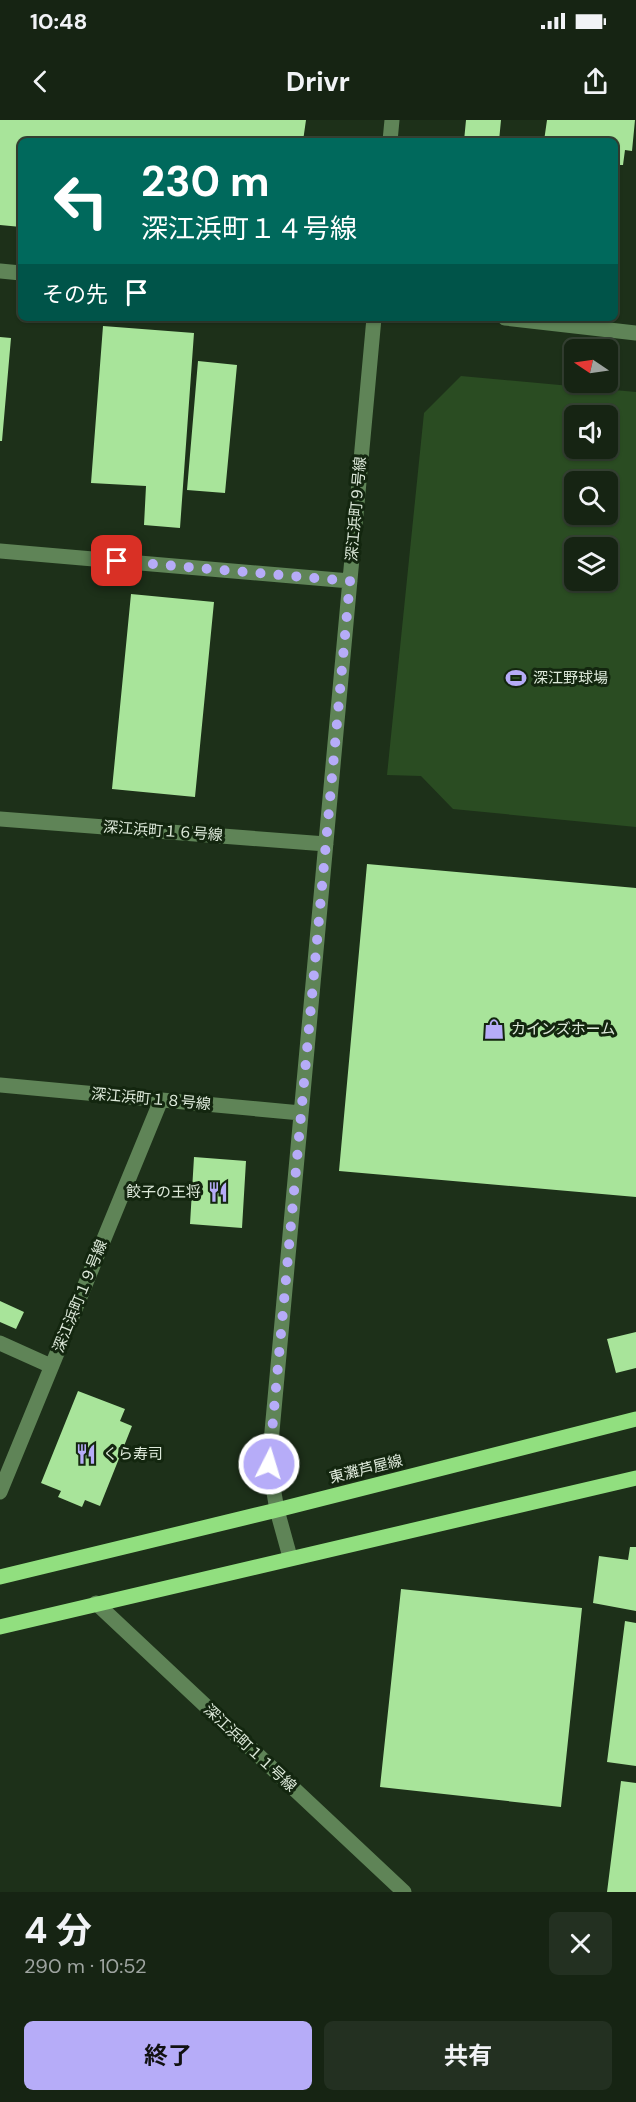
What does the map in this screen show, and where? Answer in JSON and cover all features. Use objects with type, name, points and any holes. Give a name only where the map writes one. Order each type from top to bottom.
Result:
[{"type":"main road","name":"東灘芦屋線","points":[[0,1577],[636,1419]]},
{"type":"main road","points":[[0,1627],[290,1557],[636,1478]]},
{"type":"street","points":[[390,138],[392,120]]},
{"type":"street","points":[[0,271],[18,273]]},
{"type":"street","name":"深江浜町９号線","points":[[290,1557],[277,1510],[269,1464],[374,321]]},
{"type":"street","points":[[531,321],[636,333]]},
{"type":"street","points":[[0,551],[350,581]]},
{"type":"street","name":"深江浜町１６号線","points":[[0,819],[326,844]]},
{"type":"street","name":"深江浜町１８号線","points":[[0,1085],[301,1113]]},
{"type":"street","name":"深江浜町１９号線","points":[[0,1492],[161,1100]]},
{"type":"street","points":[[0,1343],[51,1366]]},
{"type":"street","name":"深江浜町１１号線","points":[[96,1603],[404,1892]]},
{"type":"green space","name":"深江野球場","points":[[461,376],[564,385],[564,393],[618,393],[618,390],[636,392],[636,827],[453,809],[421,776],[387,775],[424,413]]},
{"type":"building","points":[[0,120],[306,120],[303,138],[18,138],[18,227],[0,225]]},
{"type":"building","points":[[466,120],[501,120],[499,138],[464,138]]},
{"type":"building","points":[[547,120],[635,120],[632,151],[625,150],[623,165],[618,165],[618,138],[544,138]]},
{"type":"building","points":[[103,326],[194,333],[180,528],[144,525],[146,486],[91,483]]},
{"type":"building","points":[[0,337],[11,338],[2,441],[0,441]]},
{"type":"building","points":[[198,361],[237,365],[225,493],[187,490]]},
{"type":"building","points":[[131,594],[214,602],[195,797],[112,789]]},
{"type":"building","name":"カインズホーム","points":[[367,864],[636,888],[636,1197],[339,1171]]},
{"type":"building","name":"餃子の王将","points":[[194,1157],[246,1161],[242,1228],[190,1224]]},
{"type":"building","points":[[0,1301],[24,1312],[16,1329],[0,1322]]},
{"type":"building","points":[[636,1332],[636,1368],[616,1373],[607,1339]]},
{"type":"building","name":"くら寿司","points":[[78,1391],[125,1409],[120,1421],[132,1426],[100,1506],[85,1500],[82,1507],[58,1497],[61,1491],[41,1483]]},
{"type":"building","points":[[630,1547],[636,1547],[636,1611],[593,1603],[599,1556],[628,1560]]},
{"type":"building","points":[[401,1589],[582,1608],[561,1807],[380,1787]]},
{"type":"building","points":[[625,1621],[636,1623],[636,1766],[607,1762]]},
{"type":"building","points":[[621,1781],[636,1783],[636,1892],[607,1892]]},
{"type":"place","name":"深江野球場","points":[[516,678]]},
{"type":"place","name":"カインズホーム","points":[[494,1029]]},
{"type":"place","name":"餃子の王将","points":[[218,1192]]},
{"type":"place","name":"くら寿司","points":[[86,1454]]},
{"type":"route","points":[[117,561],[350,581],[269,1464]]}]
